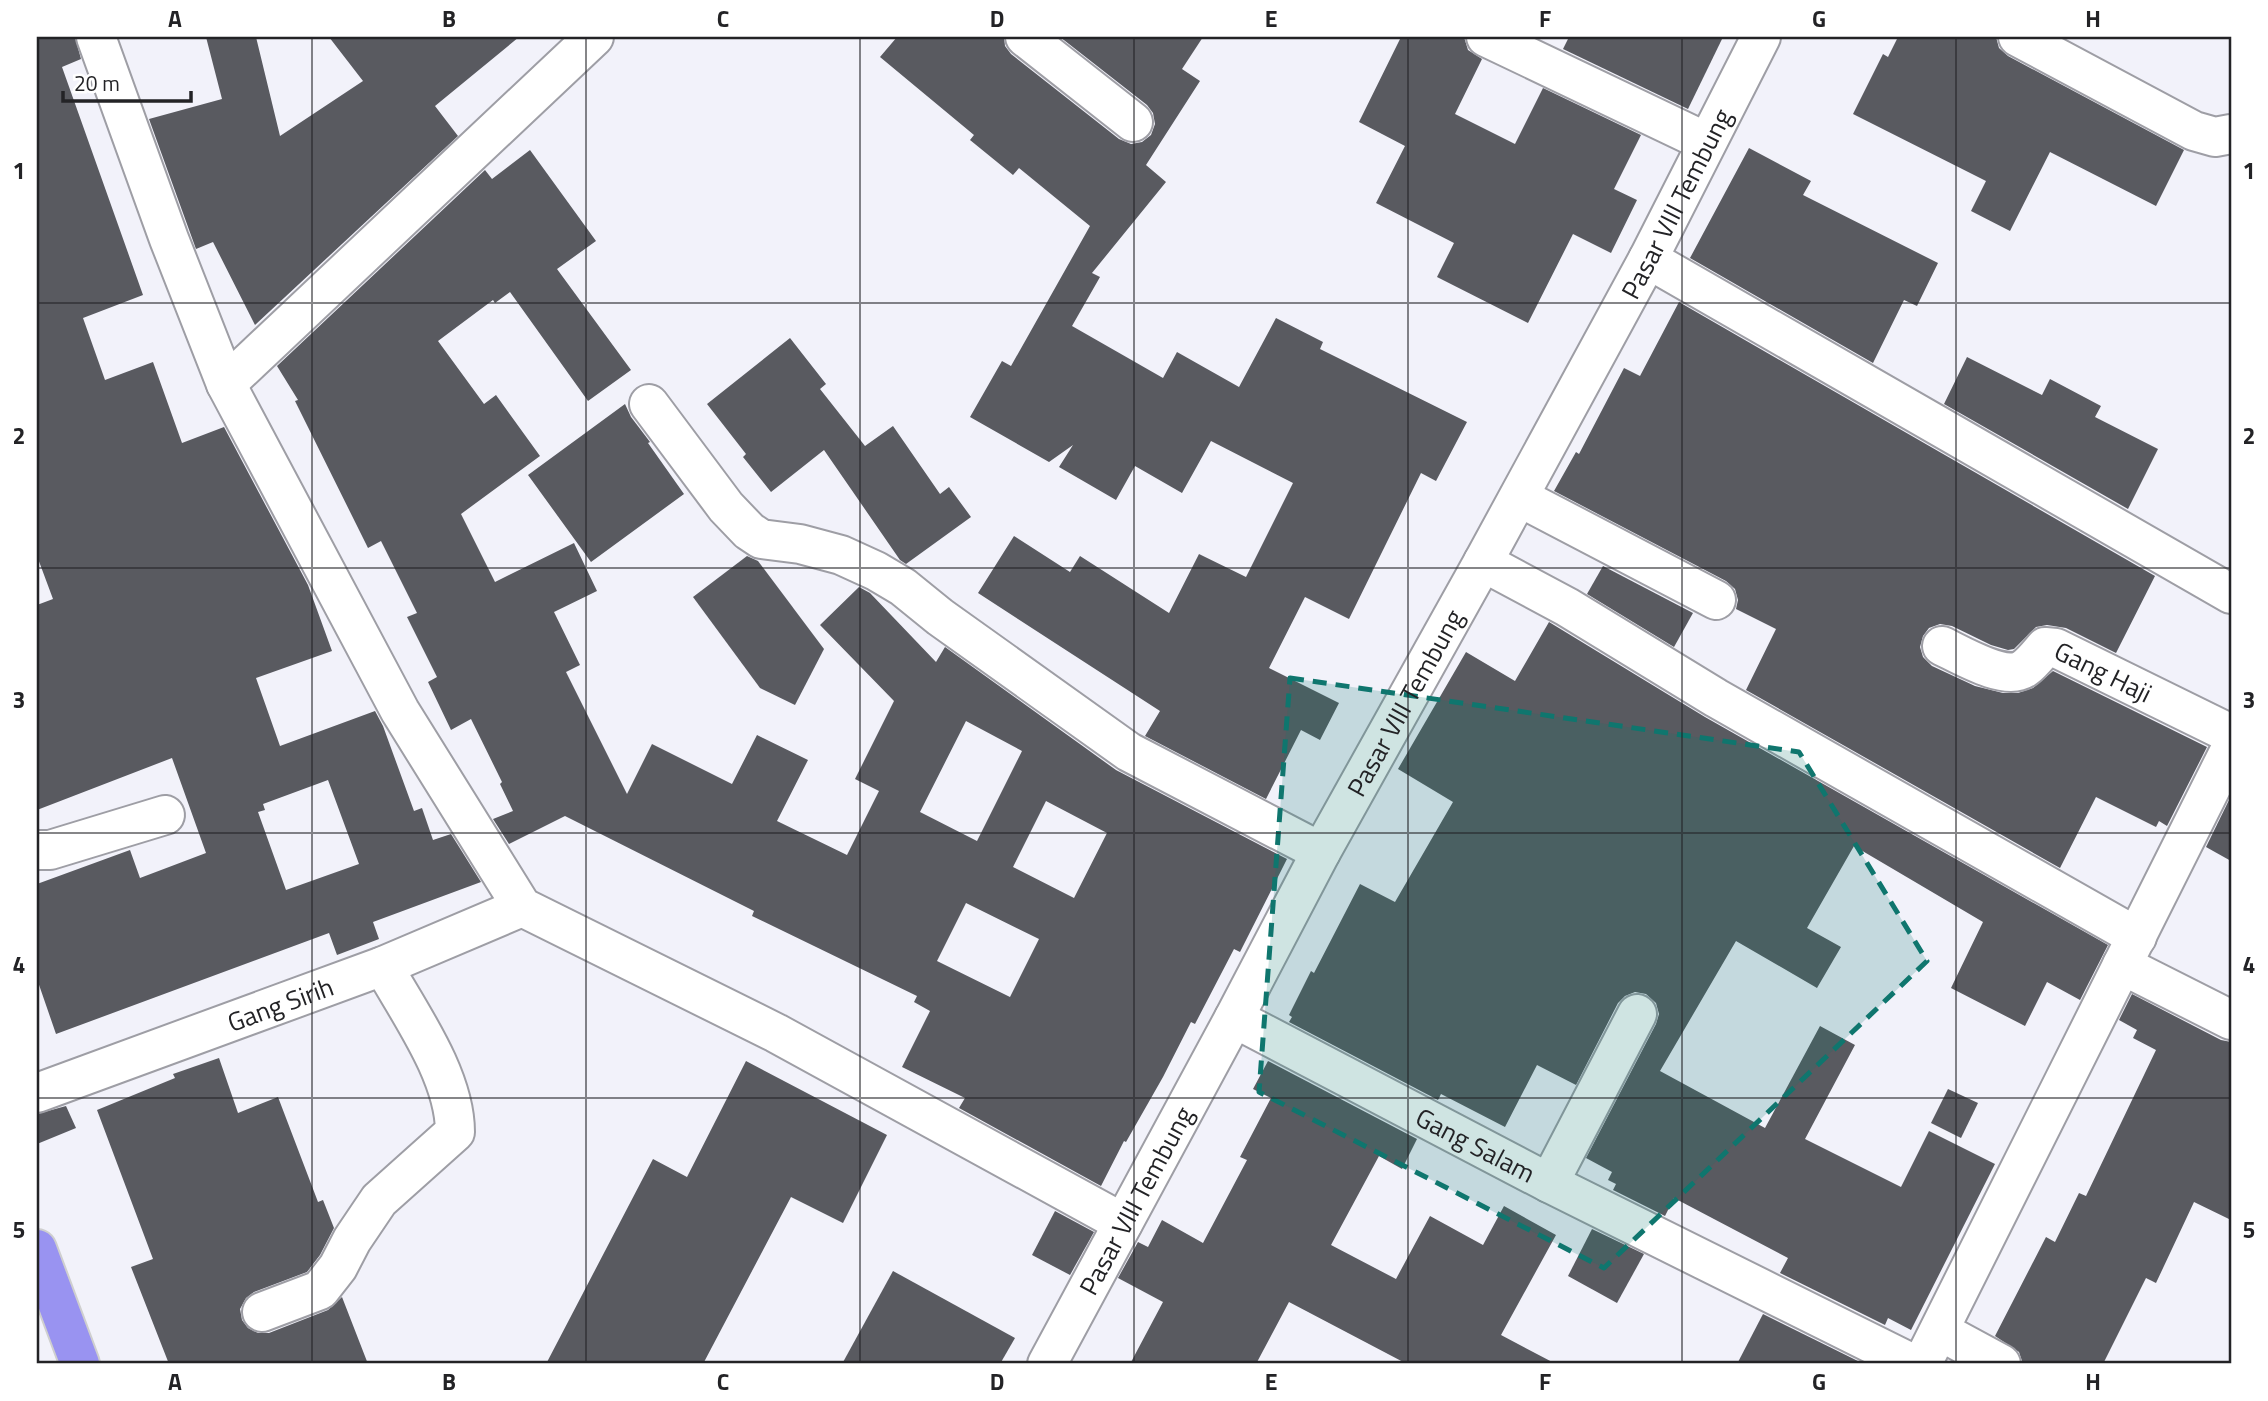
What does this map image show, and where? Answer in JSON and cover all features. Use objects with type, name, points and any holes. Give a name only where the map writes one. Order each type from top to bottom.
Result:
[{"type":"highway","points":[[37,1249],[79,1364]]},
{"type":"street","points":[[96,37],[169,239],[226,384],[400,711],[522,907],[775,1033],[1123,1223]]},
{"type":"street","points":[[226,384],[594,37]]},
{"type":"street","points":[[1025,37],[1133,122]]},
{"type":"street","points":[[1486,37],[1706,142]]},
{"type":"street","name":"Pasar VIII Tembung","points":[[1047,1364],[1321,852],[1648,259],[1761,37]]},
{"type":"street","points":[[2018,37],[2194,131],[2215,137],[2231,134]]},
{"type":"street","points":[[1648,259],[2231,594]]},
{"type":"street","points":[[649,404],[726,507],[749,531],[761,539],[800,544],[841,555],[876,570],[1129,752],[1321,852]]},
{"type":"street","points":[[1519,497],[1716,600]]},
{"type":"street","points":[[1483,562],[1567,607],[2130,951],[2231,1020]]},
{"type":"street","name":"Gang Haji","points":[[1942,646],[2007,673],[2024,670],[2045,647],[2056,648],[2231,734]]},
{"type":"street","points":[[1922,1364],[2231,748]]},
{"type":"street","points":[[37,850],[50,850],[165,815]]},
{"type":"street","name":"Gang Sirih","points":[[37,1093],[383,966],[522,907]]},
{"type":"street","points":[[262,1312],[320,1290],[338,1267],[352,1240],[379,1200],[455,1132],[451,1095],[427,1044],[383,966]]},
{"type":"street","name":"Gang Salam","points":[[1234,1018],[1549,1183],[1637,1014]]},
{"type":"street","points":[[1549,1183],[1913,1364]]},
{"type":"street","points":[[1940,1331],[2001,1364]]},
{"type":"highlighted area","points":[[1290,678],[1799,752],[1927,961],[1604,1268],[1259,1092]]},
{"type":"building","points":[[37,37],[75,37],[81,59],[62,67],[143,295],[83,318],[105,380],[153,362],[182,443],[224,427],[308,585],[332,651],[256,678],[280,746],[375,711],[414,811],[422,808],[433,840],[451,834],[481,882],[373,922],[379,939],[337,955],[329,933],[56,1034],[37,979],[37,884],[130,850],[140,878],[206,853],[172,758],[37,810],[37,605],[53,599],[37,556]],"holes":[[[328,780],[359,864],[286,890],[258,812],[265,810],[263,804]]]},
{"type":"building","points":[[206,37],[256,37],[280,136],[363,81],[329,37],[519,37],[435,106],[458,136],[255,325],[213,242],[196,249],[149,119],[222,99]]},
{"type":"building","points":[[897,37],[1004,37],[1005,46],[1011,54],[1119,139],[1131,144],[1142,142],[1151,135],[1155,124],[1153,113],[1147,105],[1060,37],[1203,37],[1182,69],[1200,81],[1146,165],[1166,182],[1092,273],[1100,277],[1072,326],[1163,378],[1177,352],[1239,387],[1276,318],[1323,342],[1320,349],[1467,422],[1436,481],[1421,473],[1349,619],[1305,597],[1269,668],[1339,703],[1320,740],[1301,730],[1266,799],[1145,736],[1160,711],[978,593],[1014,536],[1070,572],[1080,556],[1169,613],[1199,554],[1246,577],[1293,483],[1211,441],[1182,493],[1135,466],[1116,500],[1059,467],[1073,445],[1049,462],[970,417],[1002,361],[1011,366],[1090,226],[1019,168],[1013,175],[970,140],[974,135],[880,57]]},
{"type":"building","points":[[1401,37],[1464,37],[1468,50],[1482,59],[1455,114],[1515,144],[1543,88],[1641,135],[1614,189],[1637,200],[1611,253],[1573,234],[1528,323],[1437,277],[1454,243],[1376,203],[1405,146],[1359,122]]},
{"type":"building","points":[[1569,37],[1723,37],[1688,109],[1563,49]]},
{"type":"building","points":[[1898,37],[1996,37],[1999,48],[2008,56],[2184,150],[2156,206],[2050,152],[2010,231],[1971,211],[1986,181],[1853,114],[1883,54],[1888,57]]},
{"type":"building","points":[[1749,148],[1811,181],[1803,195],[1938,263],[1917,306],[1904,300],[1873,363],[1690,258]]},
{"type":"building","points":[[530,150],[596,241],[557,269],[631,370],[588,401],[510,292],[495,303],[493,300],[438,341],[484,404],[496,395],[540,456],[461,514],[495,582],[574,543],[597,591],[554,612],[580,665],[566,672],[627,794],[652,744],[732,784],[757,735],[808,760],[777,821],[847,855],[879,791],[855,779],[894,701],[820,625],[859,587],[870,593],[936,662],[945,647],[1116,770],[1287,859],[1240,952],[1234,949],[1195,1024],[1191,1022],[1101,1186],[959,1108],[965,1098],[902,1067],[930,1011],[914,1002],[917,996],[752,916],[754,911],[565,816],[509,844],[493,819],[513,811],[500,784],[502,782],[471,719],[451,730],[428,682],[437,677],[407,617],[417,613],[381,541],[368,548],[295,401],[298,400],[277,366],[485,170],[492,179]],"holes":[[[966,721],[1022,751],[977,841],[920,812]],[[1046,801],[1107,833],[1074,898],[1013,867]],[[966,903],[1039,939],[1010,997],[937,961]]]},
{"type":"building","points":[[1679,302],[2155,576],[2116,653],[2066,628],[2047,625],[2036,627],[2014,649],[2008,650],[1991,645],[1952,626],[1940,624],[1929,628],[1920,647],[1923,657],[1932,666],[1975,686],[2003,693],[2018,693],[2033,688],[2053,671],[2207,747],[2167,826],[2159,821],[2156,827],[2096,797],[2060,868],[1746,690],[1776,629],[1736,609],[1738,600],[1735,589],[1726,581],[1554,491],[1576,452],[1579,454],[1624,368],[1640,376]]},
{"type":"building","points":[[790,338],[826,384],[820,389],[865,446],[893,426],[940,494],[949,487],[971,517],[906,564],[900,560],[824,450],[771,492],[743,457],[746,454],[707,404]]},
{"type":"building","points":[[1967,357],[2042,395],[2050,379],[2101,406],[2095,417],[2158,449],[2128,509],[1944,404]]},
{"type":"building","points":[[625,404],[631,417],[650,442],[648,443],[684,494],[591,562],[528,475]]},
{"type":"building","points":[[747,556],[758,561],[824,649],[795,705],[760,688],[693,597]]},
{"type":"building","points":[[1603,566],[1693,613],[1674,647],[1587,594]]},
{"type":"building","points":[[1549,622],[1705,717],[2108,945],[2080,1000],[2047,982],[2025,1026],[1951,988],[1983,922],[1854,846],[1807,928],[1841,947],[1817,988],[1736,941],[1660,1071],[1765,1128],[1820,1026],[1855,1045],[1805,1139],[1901,1187],[1929,1131],[1995,1164],[1911,1330],[1888,1318],[1885,1325],[1780,1273],[1788,1258],[1674,1198],[1665,1216],[1613,1190],[1616,1184],[1608,1180],[1612,1172],[1586,1158],[1656,1024],[1659,1014],[1656,1003],[1646,994],[1635,992],[1618,1003],[1576,1085],[1537,1065],[1505,1127],[1441,1094],[1438,1100],[1289,1022],[1292,1017],[1289,1015],[1311,971],[1314,973],[1360,884],[1395,902],[1453,802],[1398,769],[1466,652],[1515,681]]},
{"type":"building","points":[[2231,796],[2231,861],[2206,847]]},
{"type":"building","points":[[2132,994],[2221,1040],[2231,1042],[2231,1220],[2194,1202],[2156,1283],[2146,1278],[2103,1364],[2023,1364],[2019,1352],[1995,1336],[2046,1237],[2055,1242],[2079,1193],[2086,1196],[2156,1050],[2133,1038],[2137,1030],[2119,1020]]},
{"type":"building","points":[[219,1058],[238,1113],[278,1097],[318,1202],[323,1200],[334,1228],[320,1255],[307,1272],[254,1292],[246,1298],[240,1309],[242,1320],[248,1328],[258,1333],[269,1333],[328,1310],[342,1297],[368,1364],[169,1364],[131,1267],[153,1259],[97,1110],[175,1078],[173,1074]]},
{"type":"building","points":[[746,1061],[887,1135],[843,1223],[791,1197],[703,1364],[546,1364],[653,1159],[687,1177]]},
{"type":"building","points":[[1268,1061],[1417,1139],[1402,1169],[1379,1156],[1331,1245],[1396,1279],[1430,1216],[1483,1245],[1504,1206],[1556,1235],[1501,1335],[1556,1364],[1407,1364],[1289,1302],[1256,1364],[1130,1364],[1163,1302],[1118,1278],[1138,1242],[1148,1247],[1162,1220],[1203,1243],[1247,1160],[1240,1157],[1271,1098],[1253,1089]]},
{"type":"building","points":[[1948,1089],[1978,1103],[1961,1138],[1931,1123]]},
{"type":"building","points":[[66,1106],[76,1128],[37,1144],[37,1114]]},
{"type":"building","points":[[1055,1211],[1094,1232],[1070,1275],[1032,1255]]},
{"type":"building","points":[[1592,1229],[1644,1254],[1617,1303],[1568,1276]]},
{"type":"building","points":[[893,1271],[1015,1338],[1000,1364],[842,1364]]},
{"type":"building","points":[[1763,1314],[1864,1364],[1737,1364]]}]
